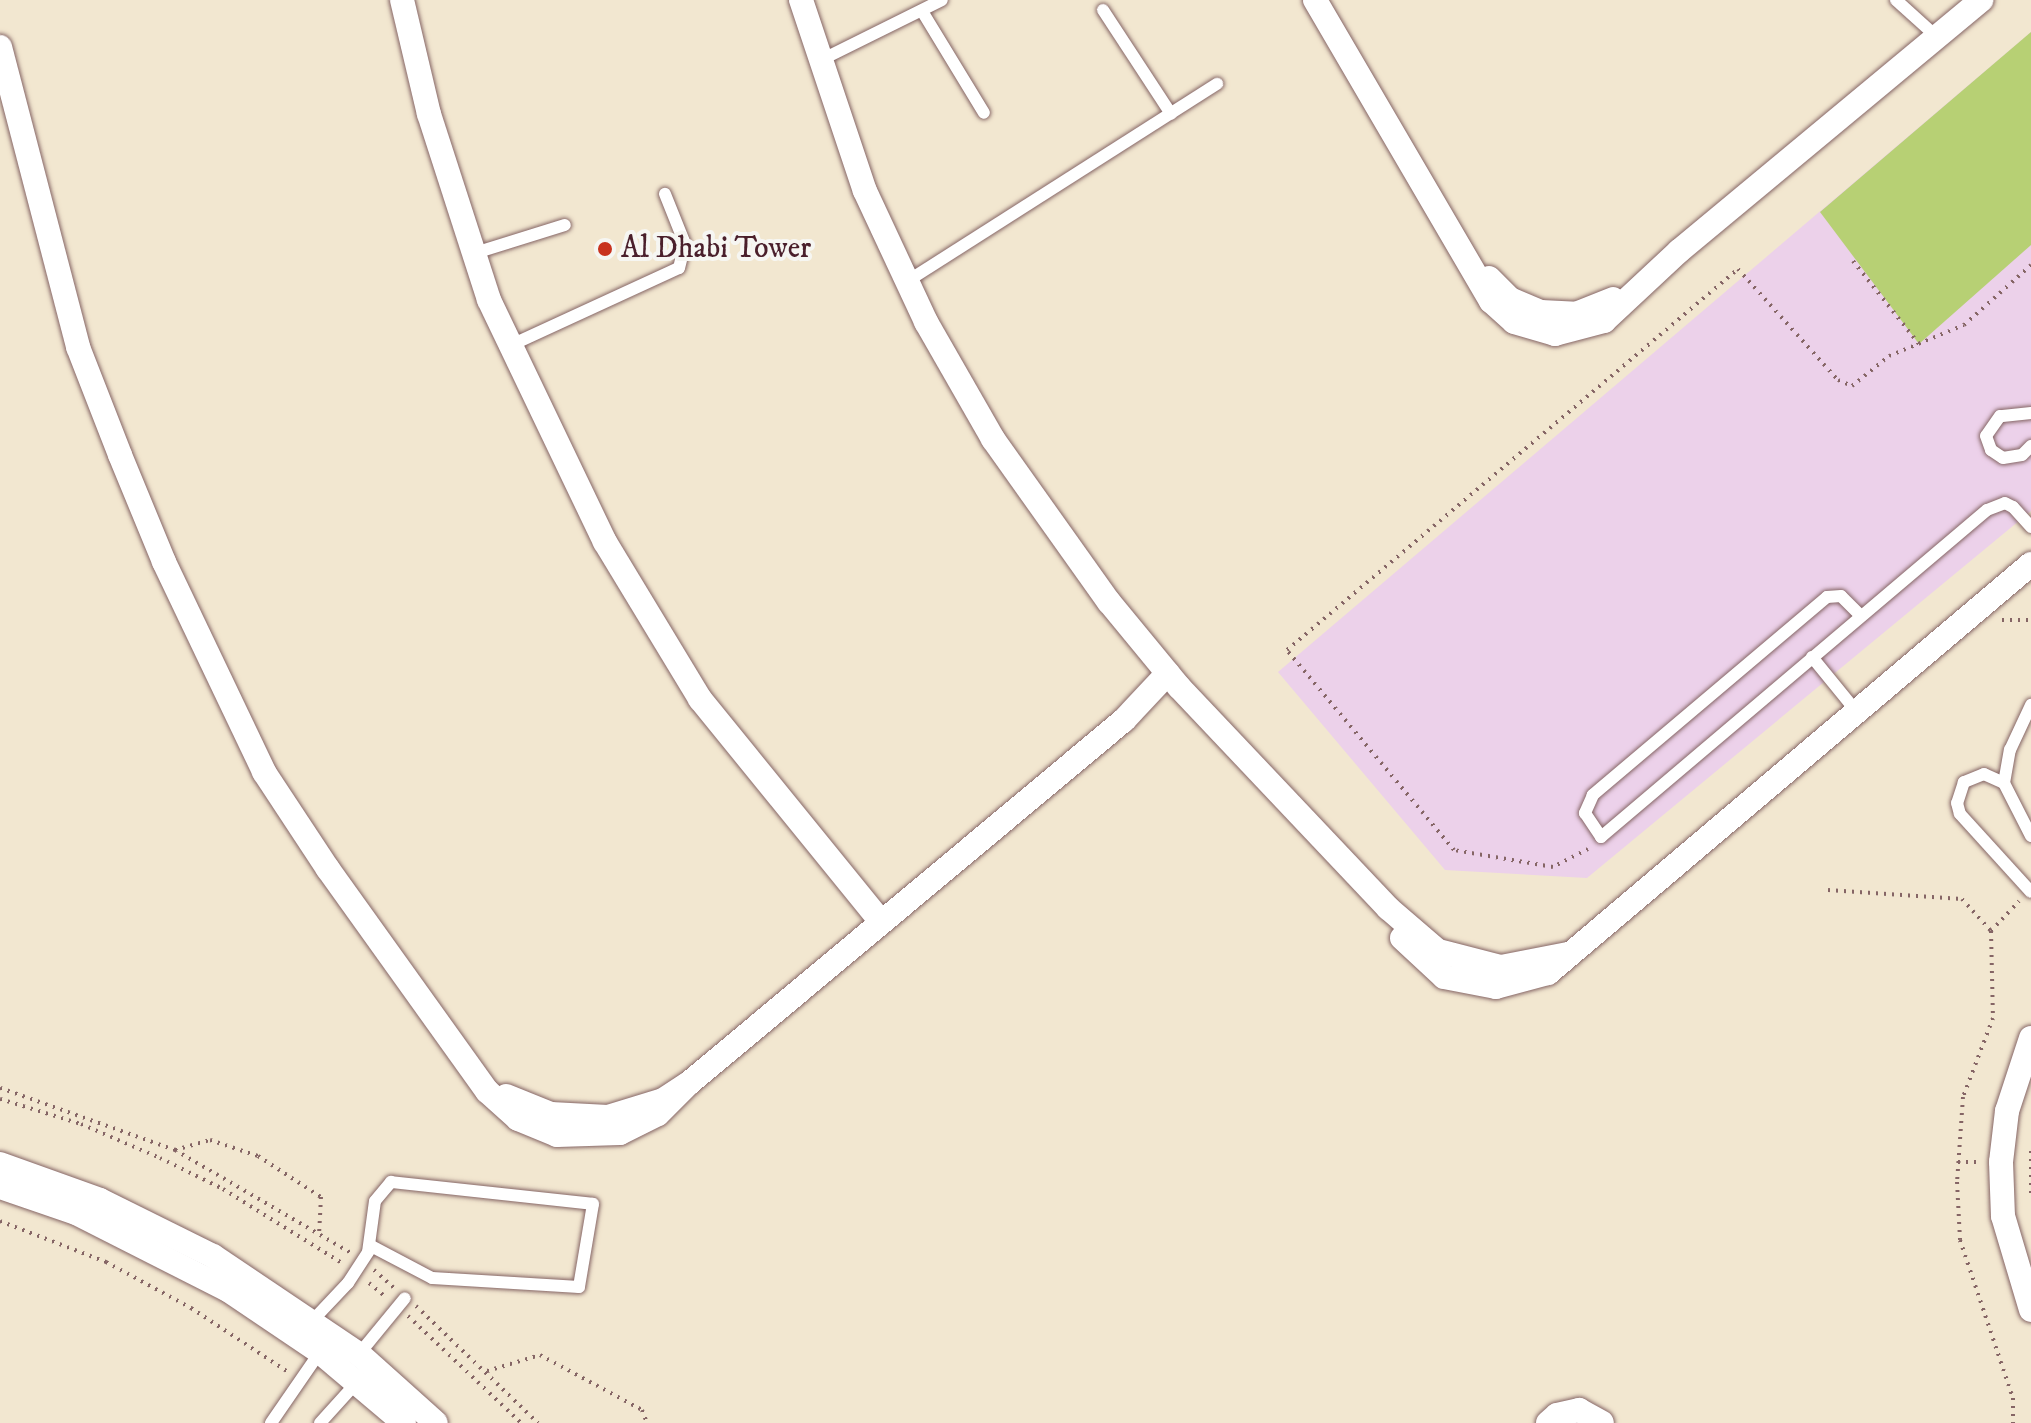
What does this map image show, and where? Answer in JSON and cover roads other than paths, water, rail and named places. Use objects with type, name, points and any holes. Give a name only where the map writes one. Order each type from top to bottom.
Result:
[{"type":"street","points":[[402,0],[429,114],[507,347],[605,542],[700,699],[881,922]]},
{"type":"street","points":[[801,0],[865,191],[906,282],[958,381],[1030,494],[1174,680],[1388,908],[1438,951],[1469,963],[1501,967],[1568,954],[2031,564]]},
{"type":"street","points":[[1315,0],[1436,200],[1497,288],[1541,312],[1576,314],[1608,304],[1679,251],[1981,0]]},
{"type":"street","points":[[0,47],[78,347],[164,562],[264,772],[393,967],[475,1074],[523,1105],[579,1118],[636,1110],[688,1084],[1174,680]]},
{"type":"street","points":[[2031,1038],[2007,1111],[2001,1162],[2003,1216],[2031,1310]]},
{"type":"street","points":[[0,1164],[146,1221],[213,1256],[313,1320],[359,1354],[436,1423]]},
{"type":"street","points":[[0,1187],[131,1239],[228,1290],[320,1352],[404,1423]]},
{"type":"street","points":[[1548,1423],[1557,1415],[1579,1410],[1602,1423]]},
{"type":"lane","points":[[819,61],[942,0]]},
{"type":"lane","points":[[1896,0],[1937,37]]},
{"type":"lane","points":[[1103,10],[1171,114]]},
{"type":"lane","points":[[922,11],[984,113]]},
{"type":"lane","points":[[906,282],[1217,84]]},
{"type":"lane","points":[[507,347],[679,268],[685,244],[665,194]]},
{"type":"lane","points":[[475,253],[565,225]]},
{"type":"lane","points":[[2031,413],[2000,416],[1986,436],[1991,450],[2003,458],[2022,455],[2031,446]]},
{"type":"lane","points":[[1861,616],[1841,596],[1827,597],[1629,764],[1585,806],[1601,837],[1995,504],[2013,507],[2031,527]]},
{"type":"lane","points":[[1812,657],[1856,711]]},
{"type":"lane","points":[[2031,705],[2010,750],[2004,783],[2031,836]]},
{"type":"lane","points":[[2004,783],[1984,774],[1973,776],[1964,782],[1957,803],[1960,814],[2030,891]]},
{"type":"lane","points":[[313,1320],[359,1266],[371,1246],[375,1201],[391,1182],[593,1204],[579,1287],[432,1278],[371,1246]]},
{"type":"lane","points":[[359,1354],[401,1302]]},
{"type":"lane","points":[[271,1423],[320,1352]]},
{"type":"lane","points":[[320,1423],[357,1382]]},
{"type":"place","name":"Al Dhabi Tower","points":[[605,249]]}]
